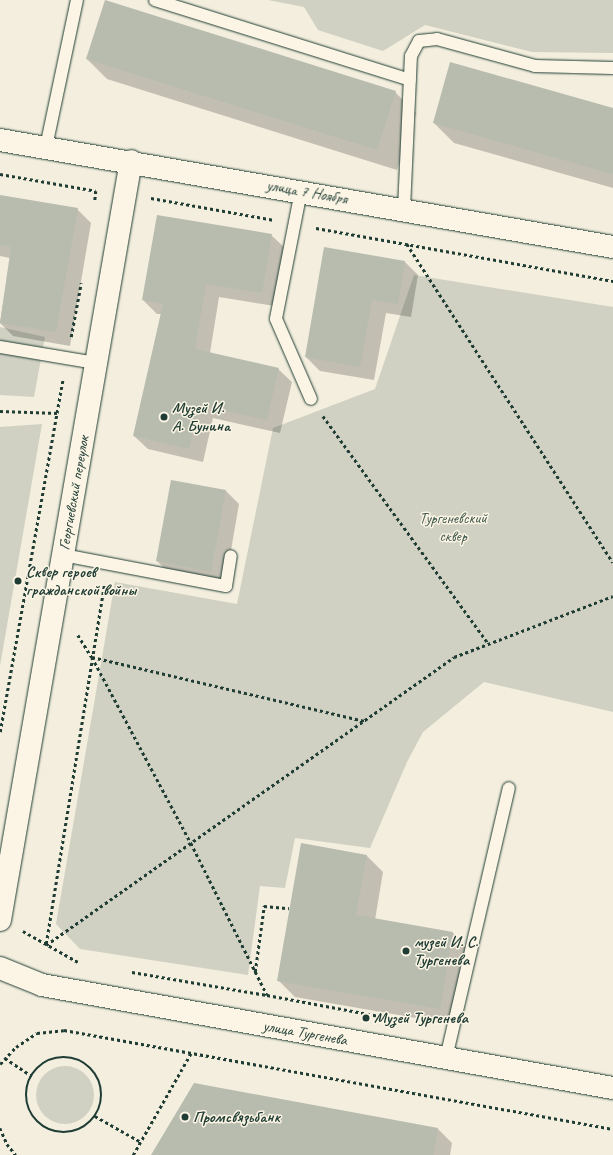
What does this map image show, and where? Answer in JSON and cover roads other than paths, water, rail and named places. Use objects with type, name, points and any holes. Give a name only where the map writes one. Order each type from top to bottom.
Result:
[{"type":"street","name":"улица 7 Ноября","points":[[0,140],[131,161],[613,247]]},
{"type":"street","name":"Георгиевский переулок","points":[[0,920],[131,161]]},
{"type":"street","name":"улица Тургенева","points":[[0,968],[42,985],[613,1088]]},
{"type":"lane","points":[[46,147],[78,0]]},
{"type":"lane","points":[[156,0],[410,80]]},
{"type":"lane","points":[[404,209],[411,56],[419,41],[437,39],[535,66],[613,68]]},
{"type":"lane","points":[[301,191],[276,319],[311,399]]},
{"type":"lane","points":[[0,347],[96,363]]},
{"type":"lane","points":[[63,555],[226,586],[231,556]]},
{"type":"lane","points":[[446,1058],[509,788]]},
{"type":"place","name":"Музей И. А. Бунина","points":[[164,417]]},
{"type":"place","name":"Сквер героев гражданской войны","points":[[18,581]]},
{"type":"place","name":"музей И. С. Тургенева","points":[[406,951]]},
{"type":"place","name":"Музей Тургенева","points":[[366,1018]]},
{"type":"place","name":"Промсвязьбанк","points":[[185,1117]]},
{"type":"park label","name":"Тургеневский сквер","points":[[453,527]]}]
